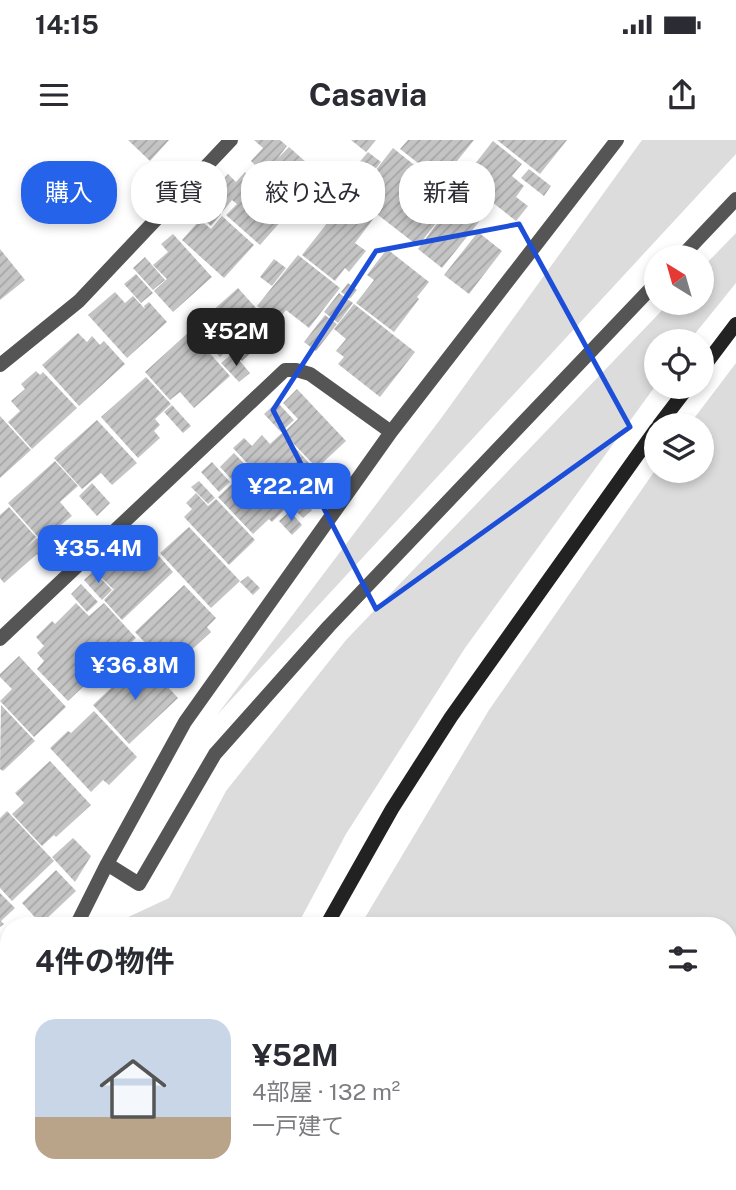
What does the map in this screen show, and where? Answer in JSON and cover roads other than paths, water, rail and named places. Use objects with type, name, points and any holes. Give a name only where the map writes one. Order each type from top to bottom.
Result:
[{"type":"street","points":[[0,365],[79,301],[231,140]]},
{"type":"street","points":[[80,917],[185,722],[391,432],[617,140]]},
{"type":"street","points":[[692,245],[736,199]]},
{"type":"street","points":[[107,864],[139,884],[215,754],[329,626],[644,296]]},
{"type":"street","points":[[714,353],[736,324]]},
{"type":"street","points":[[0,639],[285,370],[310,374],[391,432]]},
{"type":"street","points":[[331,917],[392,809],[451,717],[644,447]]}]
